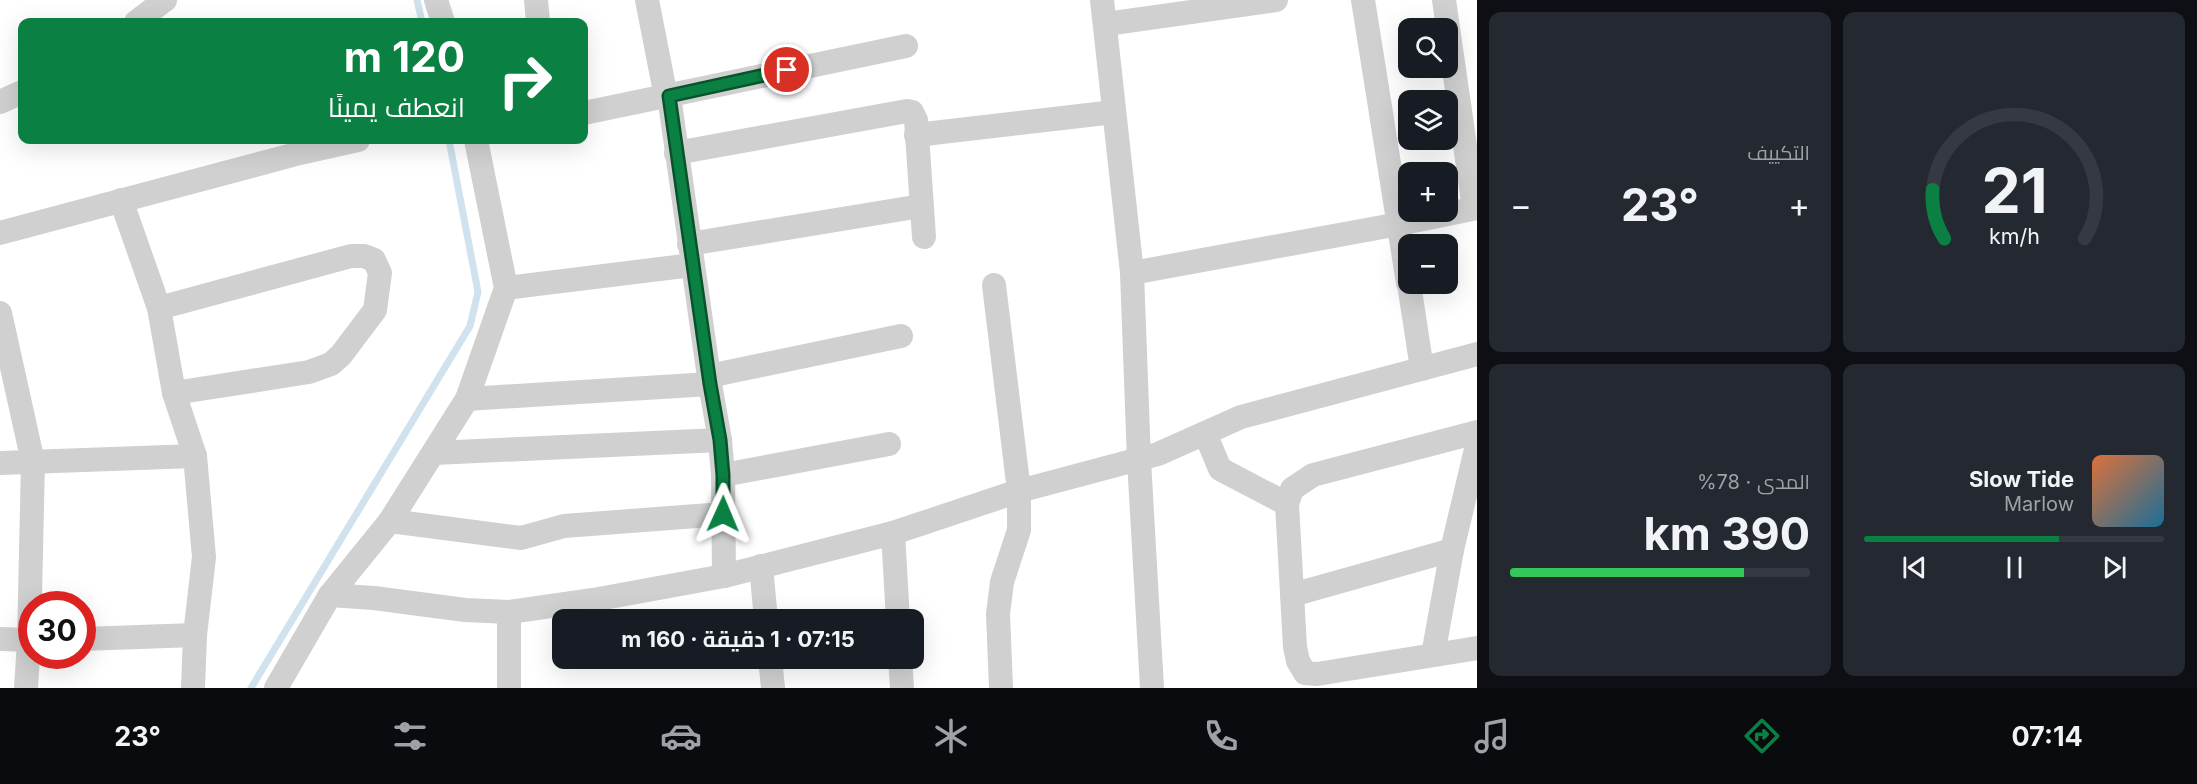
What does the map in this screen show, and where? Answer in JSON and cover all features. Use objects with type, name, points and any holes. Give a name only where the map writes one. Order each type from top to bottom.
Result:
[{"type":"street","points":[[436,0],[442,18]]},
{"type":"street","points":[[536,0],[538,18]]},
{"type":"street","points":[[647,0],[668,97],[709,380],[720,440],[723,475],[724,576]]},
{"type":"street","points":[[1102,0],[1132,273],[1139,460],[1152,688]]},
{"type":"street","points":[[1106,24],[1276,0]]},
{"type":"street","points":[[1363,0],[1402,234]]},
{"type":"street","points":[[1132,273],[1476,208],[1444,0]]},
{"type":"street","points":[[141,18],[159,2]]},
{"type":"street","points":[[588,112],[906,46]]},
{"type":"street","points":[[0,102],[18,94]]},
{"type":"street","points":[[676,153],[908,111],[915,116],[924,237]]},
{"type":"street","points":[[916,135],[1114,112]]},
{"type":"street","points":[[0,233],[342,144]]},
{"type":"street","points":[[276,688],[330,595],[390,521],[467,399],[506,288],[477,144]]},
{"type":"street","points":[[120,200],[159,308],[174,393],[195,456],[204,557],[195,635],[193,688]]},
{"type":"street","points":[[506,288],[691,254],[921,206]]},
{"type":"street","points":[[159,308],[351,256],[364,256],[374,260],[380,273],[375,310],[341,355],[331,364],[309,372],[174,393]]},
{"type":"street","points":[[994,285],[1019,491],[1019,530],[1002,582],[998,614],[1000,688]]},
{"type":"street","points":[[1411,294],[1422,369]]},
{"type":"street","points":[[0,313],[33,462],[31,591]]},
{"type":"street","points":[[467,399],[709,380],[902,336]]},
{"type":"street","points":[[330,595],[374,598],[465,610],[509,612],[593,600],[724,576],[893,533],[1019,491],[1158,454],[1241,417],[1477,354]]},
{"type":"street","points":[[1477,432],[1313,475],[1292,489],[1287,504],[1295,647],[1298,661],[1305,673],[1317,674],[1477,648]]},
{"type":"street","points":[[1205,433],[1220,469],[1287,504]]},
{"type":"street","points":[[434,453],[720,440]]},
{"type":"street","points":[[723,475],[889,444]]},
{"type":"street","points":[[1433,655],[1452,550],[1477,445]]},
{"type":"street","points":[[0,463],[195,456]]},
{"type":"street","points":[[390,521],[522,538],[564,526],[723,514]]},
{"type":"street","points":[[893,533],[897,609]]},
{"type":"street","points":[[1292,595],[1452,550]]},
{"type":"street","points":[[761,566],[765,609]]},
{"type":"street","points":[[509,612],[509,688]]},
{"type":"street","points":[[96,639],[195,635]]},
{"type":"street","points":[[0,639],[18,640]]},
{"type":"street","points":[[26,688],[28,669]]},
{"type":"street","points":[[771,669],[773,688]]},
{"type":"street","points":[[901,669],[902,688]]},
{"type":"waterway","points":[[417,0],[421,18]]},
{"type":"waterway","points":[[251,688],[470,326],[478,292],[450,144]]},
{"type":"route","points":[[723,514],[720,440],[695,287],[669,96],[787,70]]}]
